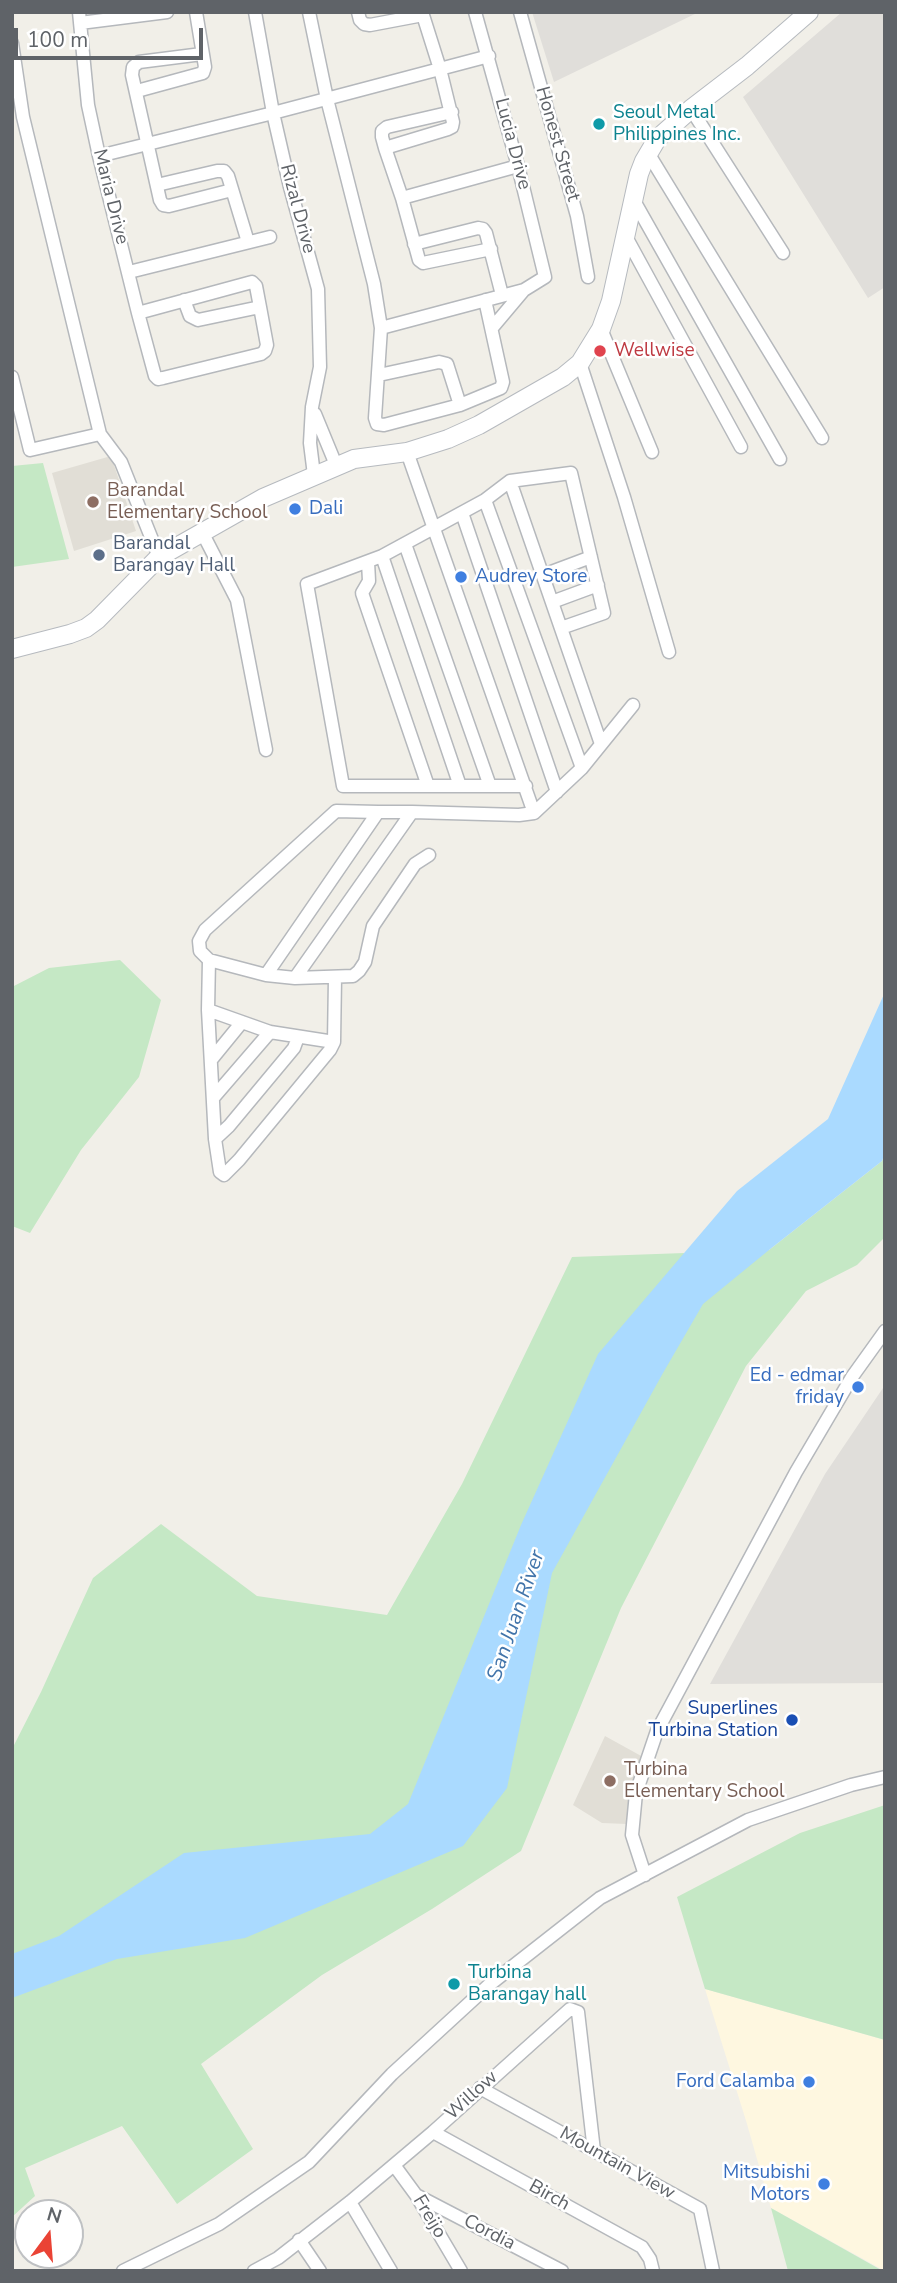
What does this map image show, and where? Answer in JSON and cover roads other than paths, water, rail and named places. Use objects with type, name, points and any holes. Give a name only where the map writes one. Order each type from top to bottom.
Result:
[{"type":"main road","points":[[12,649],[86,628],[159,557],[263,498],[354,459],[407,452],[448,439],[546,388],[580,363],[601,329],[611,301],[639,174],[648,153],[666,130],[747,66],[809,12]]},
{"type":"street","points":[[79,18],[167,12]]},
{"type":"street","points":[[137,91],[203,73],[205,67],[196,12]]},
{"type":"street","name":"Rizal Drive","points":[[255,12],[273,113],[318,289],[320,367],[312,407],[310,443],[314,475]]},
{"type":"street","points":[[309,12],[327,99],[374,284],[381,328],[375,418],[377,424],[384,425],[460,405],[501,388],[503,382],[485,300]]},
{"type":"street","points":[[358,12],[360,20],[370,25],[422,14],[452,112],[452,127],[385,148]]},
{"type":"street","name":"Lucia Drive","points":[[475,12],[489,56],[545,277],[524,290]]},
{"type":"street","name":"Honest Street","points":[[520,12],[577,216],[588,277]]},
{"type":"street","name":"Maria Drive","points":[[79,18],[88,106],[155,376],[158,379],[261,354],[267,345],[260,307]]},
{"type":"street","points":[[12,43],[23,117],[100,433],[121,462],[159,557]]},
{"type":"street","points":[[202,54],[139,62],[133,67],[132,75],[163,205],[169,206],[232,190]]},
{"type":"street","points":[[99,156],[489,56]]},
{"type":"street","points":[[691,109],[783,253]]},
{"type":"street","points":[[452,112],[387,127],[382,131],[385,148],[419,260],[423,263],[491,249]]},
{"type":"street","points":[[648,153],[822,438]]},
{"type":"street","points":[[402,198],[518,166]]},
{"type":"street","points":[[157,185],[225,171],[247,242]]},
{"type":"street","points":[[633,199],[780,459]]},
{"type":"street","points":[[414,244],[478,228],[486,233],[502,295]]},
{"type":"street","points":[[625,235],[741,447]]},
{"type":"street","points":[[129,272],[270,237]]},
{"type":"street","points":[[138,313],[184,300],[252,282],[256,286],[260,307],[198,320],[190,316],[184,300]]},
{"type":"street","points":[[381,328],[524,290]]},
{"type":"street","points":[[492,328],[524,290]]},
{"type":"street","points":[[601,329],[652,452]]},
{"type":"street","points":[[379,375],[439,362],[447,365],[460,405]]},
{"type":"street","points":[[580,363],[624,497],[669,652]]},
{"type":"street","points":[[12,377],[30,450],[100,433]]},
{"type":"street","points":[[312,407],[336,465]]},
{"type":"street","points":[[407,452],[534,813]]},
{"type":"street","points":[[526,786],[343,786],[307,584],[382,556],[485,500],[510,481],[571,473],[604,613],[561,628]]},
{"type":"street","points":[[510,481],[601,744]]},
{"type":"street","points":[[485,500],[582,768]]},
{"type":"street","points":[[462,513],[557,792]]},
{"type":"street","points":[[202,532],[237,600],[266,750]]},
{"type":"street","points":[[405,544],[490,786]]},
{"type":"street","points":[[382,556],[460,786]]},
{"type":"street","points":[[543,575],[591,557]]},
{"type":"street","points":[[368,562],[369,581],[362,593],[428,786]]},
{"type":"street","points":[[552,602],[598,585]]},
{"type":"street","points":[[429,855],[415,864],[373,926],[365,962],[352,976],[296,978],[266,975],[209,960],[200,951],[199,941],[205,930],[336,811],[519,816],[534,813],[582,768],[633,705]]},
{"type":"street","points":[[266,975],[378,812]]},
{"type":"street","points":[[296,978],[412,812]]},
{"type":"street","points":[[209,960],[208,1010],[215,1139],[220,1171],[224,1175],[330,1050],[334,1042],[335,978]]},
{"type":"street","points":[[208,1010],[270,1032],[334,1042]]},
{"type":"street","points":[[211,1060],[242,1022]]},
{"type":"street","points":[[213,1098],[270,1032]]},
{"type":"street","points":[[215,1139],[294,1048],[299,1037]]},
{"type":"street","points":[[645,1875],[632,1835],[636,1793],[657,1731],[796,1472],[852,1377],[885,1331]]},
{"type":"street","points":[[123,2271],[219,2224],[309,2162],[392,2074],[489,1985],[600,1898],[748,1820],[850,1785],[885,1777]]},
{"type":"street","name":"Willow","points":[[254,2271],[278,2258],[350,2202],[433,2132],[570,2009],[578,2012],[594,2151]]},
{"type":"street","name":"Mountain View","points":[[480,2088],[700,2209],[713,2271]]},
{"type":"street","name":"Birch","points":[[433,2132],[642,2247],[650,2259],[653,2271]]},
{"type":"street","name":"Freijo","points":[[394,2165],[416,2195],[461,2271]]},
{"type":"street","name":"Cordia","points":[[416,2195],[562,2271]]},
{"type":"street","points":[[350,2202],[391,2271]]},
{"type":"street","points":[[299,2240],[320,2271]]},
{"type":"water","name":"San Juan River","points":[[885,992],[885,1153],[882,1161],[703,1304],[552,1573],[507,1788],[463,1846],[245,1938],[117,1959],[12,1998],[12,1954],[59,1936],[184,1853],[370,1834],[408,1804],[521,1525],[598,1354],[737,1191],[828,1119]]},
{"type":"place","name":"Seoul Metal Philippines Inc.","points":[[599,124]]},
{"type":"place","name":"Wellwise","points":[[600,351]]},
{"type":"place","name":"Barandal Elementary School","points":[[93,502]]},
{"type":"place","name":"Dali","points":[[295,509]]},
{"type":"place","name":"Barandal Barangay Hall","points":[[99,555]]},
{"type":"place","name":"Audrey Store","points":[[461,577]]},
{"type":"place","name":"Ed - edmar friday","points":[[858,1387]]},
{"type":"place","name":"Superlines Turbina Station","points":[[792,1720]]},
{"type":"place","name":"Turbina Elementary School","points":[[610,1781]]},
{"type":"place","name":"Turbina Barangay hall","points":[[454,1984]]},
{"type":"place","name":"Ford Calamba","points":[[809,2082]]},
{"type":"place","name":"Mitsubishi Motors","points":[[824,2184]]}]
